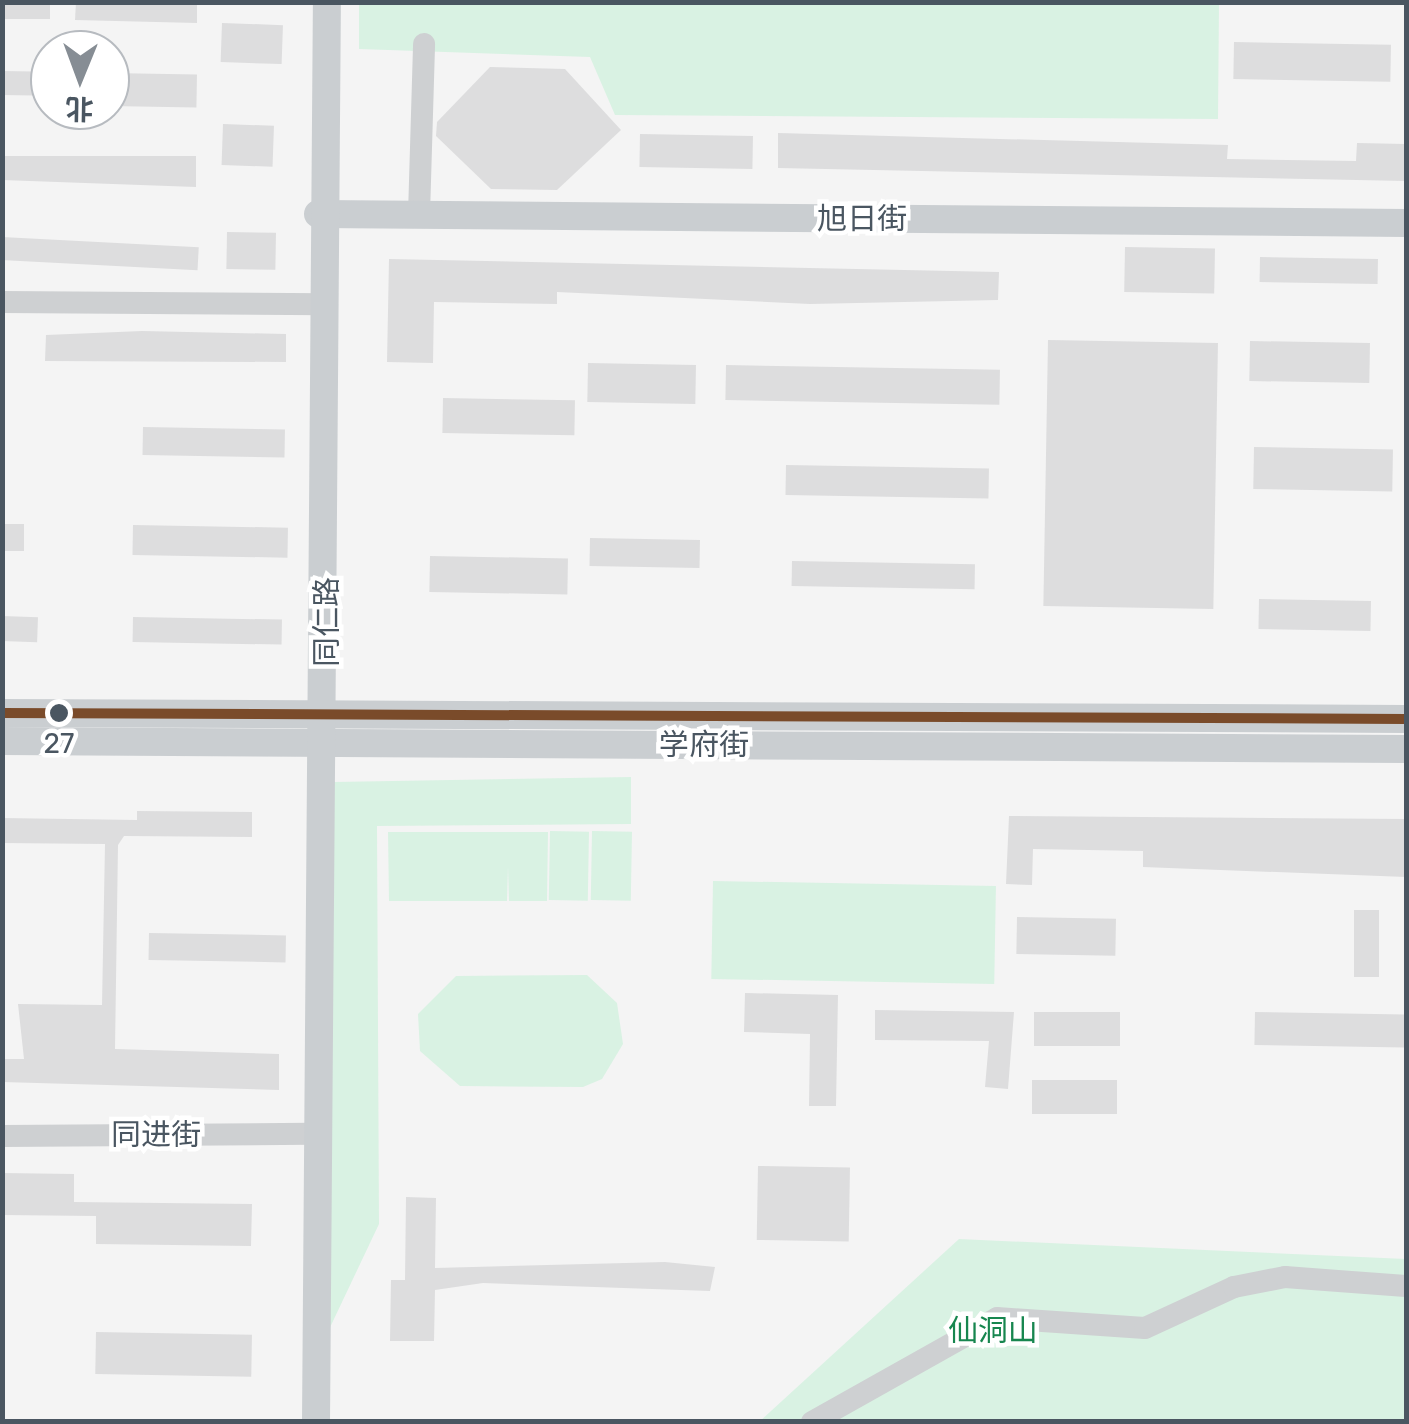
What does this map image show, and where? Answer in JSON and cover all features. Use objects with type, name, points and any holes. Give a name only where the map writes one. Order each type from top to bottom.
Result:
[{"type":"main road","name":"同仁路","points":[[318,2],[322,214]]},
{"type":"main road","name":"同仁路","points":[[316,1422],[321,304],[327,2]]},
{"type":"main road","name":"旭日街","points":[[322,214],[1406,223]]},
{"type":"main road","name":"学府街","points":[[2,713],[321,729],[1406,749]]},
{"type":"main road","name":"学府街","points":[[2,741],[321,729],[1406,719]]},
{"type":"main road","name":"同仁路","points":[[306,1422],[321,729]]},
{"type":"street","points":[[419,215],[424,44]]},
{"type":"street","points":[[2,302],[321,304]]},
{"type":"street","name":"同进街","points":[[2,1136],[310,1134]]},
{"type":"street","points":[[812,1422],[997,1318],[1145,1328],[1234,1287],[1285,1277],[1406,1286]]},
{"type":"green space","points":[[359,3],[1219,3],[1218,119],[615,115],[590,57],[359,49]]},
{"type":"green space","points":[[631,777],[631,824],[377,826],[379,1224],[325,1338],[334,782]]},
{"type":"green space","points":[[550,831],[589,832],[588,901],[549,900]]},
{"type":"green space","points":[[592,831],[632,832],[631,901],[591,900]]},
{"type":"green space","points":[[388,832],[548,832],[547,901],[509,901],[508,867],[507,901],[389,901]]},
{"type":"green space","points":[[713,881],[996,886],[994,984],[711,979]]},
{"type":"green space","points":[[587,975],[617,1003],[623,1044],[602,1079],[583,1087],[460,1086],[420,1051],[418,1014],[456,976]]},
{"type":"green space","name":"仙洞山","points":[[959,1239],[1406,1259],[1406,1421],[759,1422]]},
{"type":"building","points":[[2,2],[50,2],[50,19],[2,19]]},
{"type":"building","points":[[76,2],[197,2],[197,23],[75,20]]},
{"type":"building","points":[[222,23],[283,25],[282,64],[221,62]]},
{"type":"building","points":[[1234,42],[1391,45],[1390,82],[1233,79]]},
{"type":"building","points":[[490,67],[565,69],[621,130],[557,190],[491,189],[436,136],[437,122]]},
{"type":"building","points":[[2,71],[30,71],[30,95],[2,95]]},
{"type":"building","points":[[130,73],[197,75],[196,108],[130,106]]},
{"type":"building","points":[[223,124],[274,126],[273,167],[222,165]]},
{"type":"building","points":[[778,133],[1228,145],[1227,159],[1356,161],[1357,143],[1406,144],[1406,181],[778,168]]},
{"type":"building","points":[[640,134],[753,136],[752,169],[639,167]]},
{"type":"building","points":[[2,156],[196,156],[196,187],[2,180]]},
{"type":"building","points":[[227,232],[276,233],[275,270],[226,269]]},
{"type":"building","points":[[2,237],[199,247],[198,270],[2,260]]},
{"type":"building","points":[[1125,247],[1215,249],[1214,294],[1124,292]]},
{"type":"building","points":[[1260,257],[1378,259],[1378,284],[1260,282]]},
{"type":"building","points":[[389,259],[999,272],[998,300],[810,304],[557,292],[557,304],[434,302],[433,363],[387,362]]},
{"type":"building","points":[[142,331],[286,334],[286,362],[45,361],[46,335]]},
{"type":"building","points":[[1048,340],[1218,343],[1213,609],[1043,606]]},
{"type":"building","points":[[1250,341],[1370,343],[1369,383],[1249,381]]},
{"type":"building","points":[[588,363],[696,365],[695,404],[587,402]]},
{"type":"building","points":[[726,365],[1000,370],[999,405],[725,400]]},
{"type":"building","points":[[443,398],[575,400],[574,435],[442,433]]},
{"type":"building","points":[[143,427],[285,429],[284,457],[143,455]]},
{"type":"building","points":[[1254,447],[1393,449],[1392,491],[1253,489]]},
{"type":"building","points":[[786,465],[989,469],[988,499],[785,495]]},
{"type":"building","points":[[2,524],[24,524],[24,551],[2,551]]},
{"type":"building","points":[[133,525],[288,528],[287,558],[132,555]]},
{"type":"building","points":[[590,538],[700,540],[699,568],[590,566]]},
{"type":"building","points":[[430,556],[568,558],[567,594],[429,592]]},
{"type":"building","points":[[792,561],[975,564],[975,589],[792,586]]},
{"type":"building","points":[[1259,599],[1371,601],[1370,631],[1258,629]]},
{"type":"building","points":[[2,616],[38,617],[37,642],[2,641]]},
{"type":"building","points":[[133,617],[282,620],[282,645],[133,642]]},
{"type":"building","points":[[137,811],[252,812],[252,837],[124,836],[118,845],[115,1049],[279,1054],[279,1090],[2,1082],[2,1059],[24,1059],[18,1004],[102,1005],[105,844],[2,843],[2,818],[137,820]]},
{"type":"building","points":[[1009,816],[1406,819],[1406,877],[1143,867],[1143,851],[1033,849],[1032,885],[1006,884]]},
{"type":"building","points":[[1354,910],[1379,910],[1379,977],[1354,977]]},
{"type":"building","points":[[1017,917],[1116,919],[1115,956],[1016,954]]},
{"type":"building","points":[[149,933],[286,935],[286,962],[149,960]]},
{"type":"building","points":[[745,993],[838,995],[836,1106],[809,1106],[810,1034],[744,1032]]},
{"type":"building","points":[[875,1010],[1014,1012],[1008,1089],[985,1087],[989,1041],[875,1040]]},
{"type":"building","points":[[1034,1012],[1120,1012],[1120,1046],[1034,1046]]},
{"type":"building","points":[[1255,1012],[1405,1015],[1404,1048],[1254,1045]]},
{"type":"building","points":[[1032,1080],[1117,1080],[1117,1114],[1032,1114]]},
{"type":"building","points":[[758,1166],[850,1168],[849,1242],[757,1240]]},
{"type":"building","points":[[2,1173],[74,1174],[74,1202],[252,1204],[251,1246],[96,1244],[96,1216],[2,1215]]},
{"type":"building","points":[[406,1197],[436,1198],[435,1268],[665,1262],[715,1267],[710,1291],[483,1283],[435,1290],[434,1341],[390,1341],[391,1280],[405,1280]]},
{"type":"building","points":[[96,1332],[252,1335],[251,1377],[95,1374]]},
{"type":"transit line","points":[[2,713],[1406,719]]},
{"type":"place","name":"27","points":[[59,713]]}]
